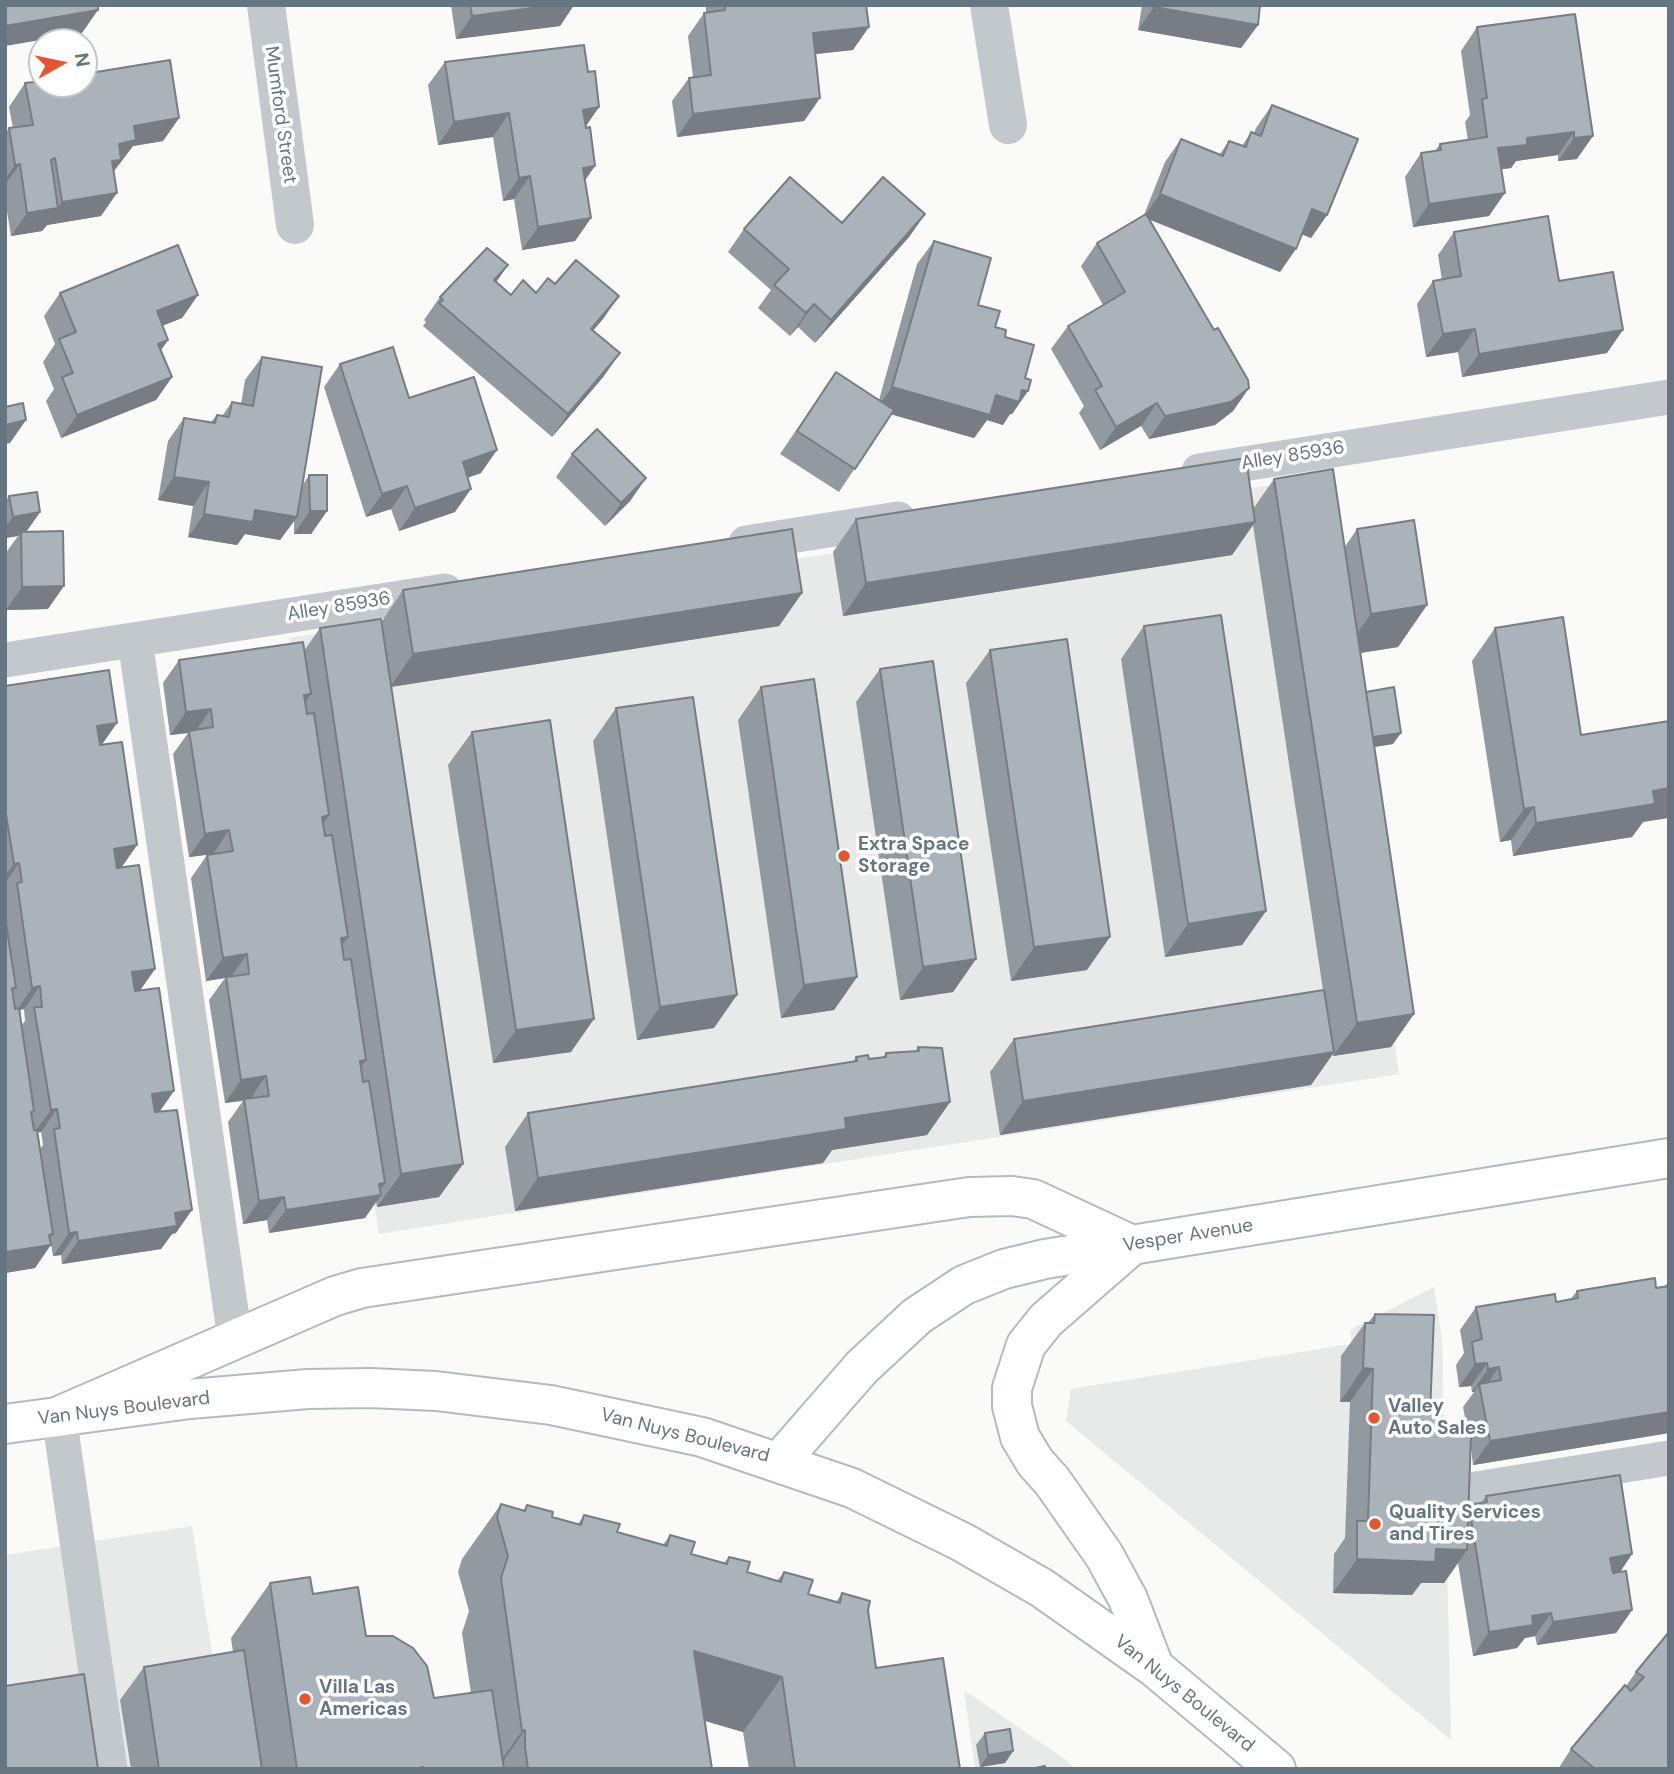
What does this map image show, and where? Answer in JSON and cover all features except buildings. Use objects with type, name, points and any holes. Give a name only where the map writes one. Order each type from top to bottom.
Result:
[{"type":"main road","name":"Vesper Avenue","points":[[780,1461],[862,1367],[917,1316],[946,1295],[988,1275],[1023,1263],[1669,1158]]},
{"type":"main road","points":[[59,1416],[235,1339],[362,1288],[969,1197],[1012,1196],[1033,1199],[1132,1245],[1046,1320],[1026,1345],[1012,1388],[1012,1406],[1020,1437],[1035,1462],[1052,1481],[1104,1555],[1128,1599],[1154,1668]]},
{"type":"main road","name":"Van Nuys Boulevard","points":[[5,1424],[308,1389],[436,1391],[603,1415],[702,1437],[780,1461],[852,1488],[962,1542],[1042,1588],[1154,1668],[1276,1769]]},
{"type":"street","name":"Mumford Street","points":[[266,5],[295,225]]},
{"type":"street","points":[[989,5],[1008,125]]},
{"type":"lane","name":"Alley 85936","points":[[1171,476],[1669,397]]},
{"type":"lane","points":[[715,548],[936,513]]},
{"type":"lane","name":"Alley 85936","points":[[5,660],[480,585]]},
{"type":"lane","points":[[135,640],[235,1339]]},
{"type":"lane","points":[[59,1416],[110,1769]]},
{"type":"lane","points":[[1470,1490],[1669,1458]]},
{"type":"shaded area","name":"Extra Space Storage","points":[[1309,479],[1399,1074],[379,1234],[289,638]]},
{"type":"shaded area","points":[[1434,1287],[1442,1339],[1451,1740],[1066,1421],[1071,1389],[1351,1344],[1351,1329]]},
{"type":"shaded area","points":[[192,1526],[230,1769],[5,1769],[5,1555]]},
{"type":"shaded area","points":[[964,1690],[1062,1757],[1076,1769],[975,1769]]},
{"type":"place","name":"Extra Space Storage","points":[[844,856]]},
{"type":"place","name":"Valley Auto Sales","points":[[1374,1418]]},
{"type":"place","name":"Quality Services and Tires","points":[[1375,1524]]},
{"type":"place","name":"Villa Las Americas","points":[[305,1699]]}]
